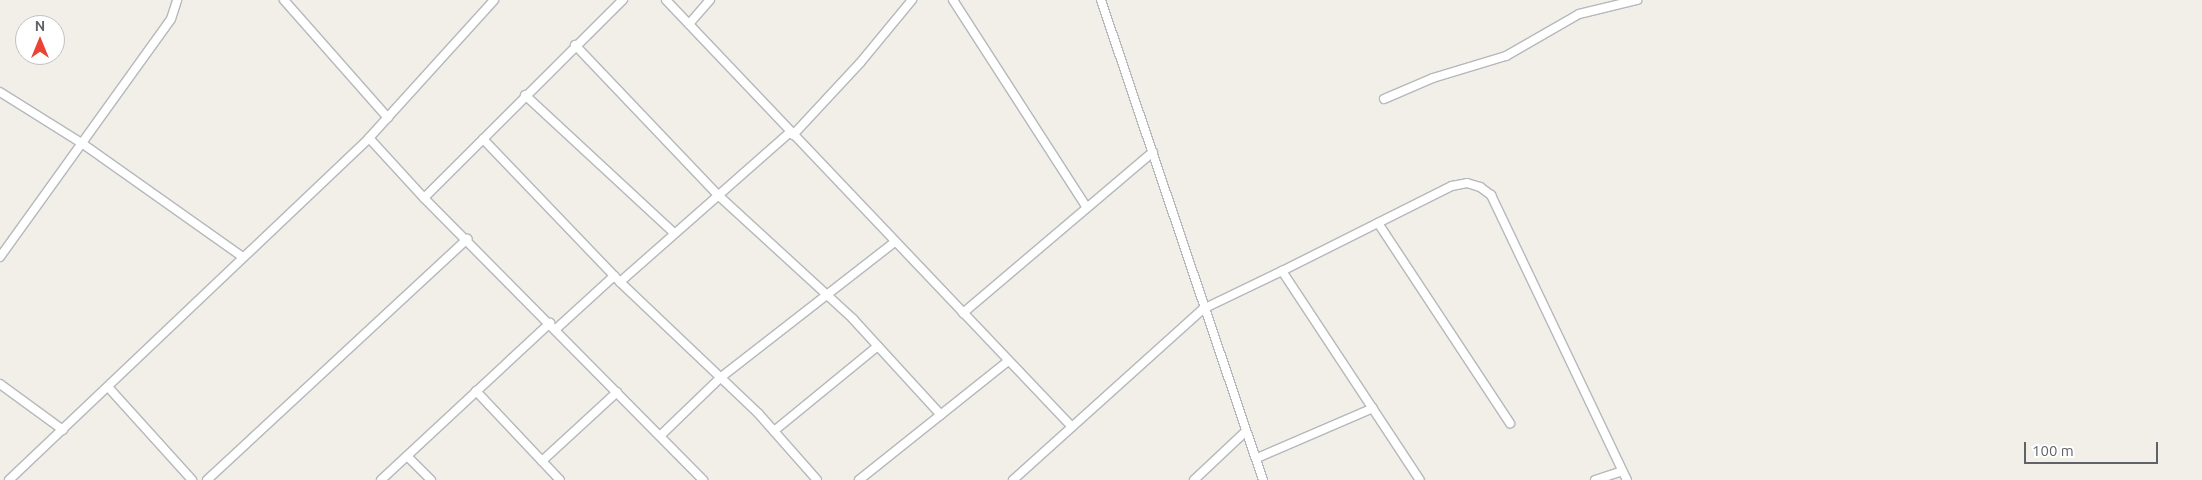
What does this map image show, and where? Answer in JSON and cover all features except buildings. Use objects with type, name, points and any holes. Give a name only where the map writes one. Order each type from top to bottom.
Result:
[{"type":"street","points":[[0,257],[171,19],[177,0]]},
{"type":"street","points":[[284,0],[388,118]]},
{"type":"street","points":[[9,480],[109,388],[241,256],[369,138],[494,0]]},
{"type":"street","points":[[424,198],[524,95],[624,0]]},
{"type":"street","points":[[666,0],[963,312],[1007,362],[1072,427]]},
{"type":"street","points":[[690,24],[710,0]]},
{"type":"street","points":[[620,282],[791,133],[860,63],[912,0]]},
{"type":"street","points":[[953,0],[1086,206]]},
{"type":"street","points":[[1101,0],[1263,480]]},
{"type":"street","points":[[1384,99],[1433,78],[1506,56],[1579,14],[1637,0]]},
{"type":"street","points":[[575,45],[718,196],[827,296],[878,346],[941,415]]},
{"type":"street","points":[[0,92],[83,144],[241,256]]},
{"type":"street","points":[[524,95],[674,233]]},
{"type":"street","points":[[369,138],[424,198],[467,239],[703,480]]},
{"type":"street","points":[[483,139],[614,276],[774,431],[817,480]]},
{"type":"street","points":[[963,312],[1086,206],[1153,152]]},
{"type":"street","points":[[1013,480],[1204,309],[1452,186],[1467,183],[1480,187],[1491,195],[1627,480]]},
{"type":"street","points":[[1378,223],[1510,422]]},
{"type":"street","points":[[207,480],[467,239]]},
{"type":"street","points":[[660,436],[720,378],[895,242]]},
{"type":"street","points":[[1282,270],[1420,480]]},
{"type":"street","points":[[556,329],[614,276]]},
{"type":"street","points":[[381,480],[550,323]]},
{"type":"street","points":[[774,431],[878,346]]},
{"type":"street","points":[[859,480],[1007,362]]},
{"type":"street","points":[[0,384],[63,430]]},
{"type":"street","points":[[109,388],[192,480]]},
{"type":"street","points":[[476,391],[560,480]]},
{"type":"street","points":[[542,461],[617,392]]},
{"type":"street","points":[[1257,458],[1372,408]]},
{"type":"street","points":[[1194,480],[1246,431]]},
{"type":"street","points":[[407,456],[431,480]]},
{"type":"street","points":[[1595,480],[1622,471]]}]
